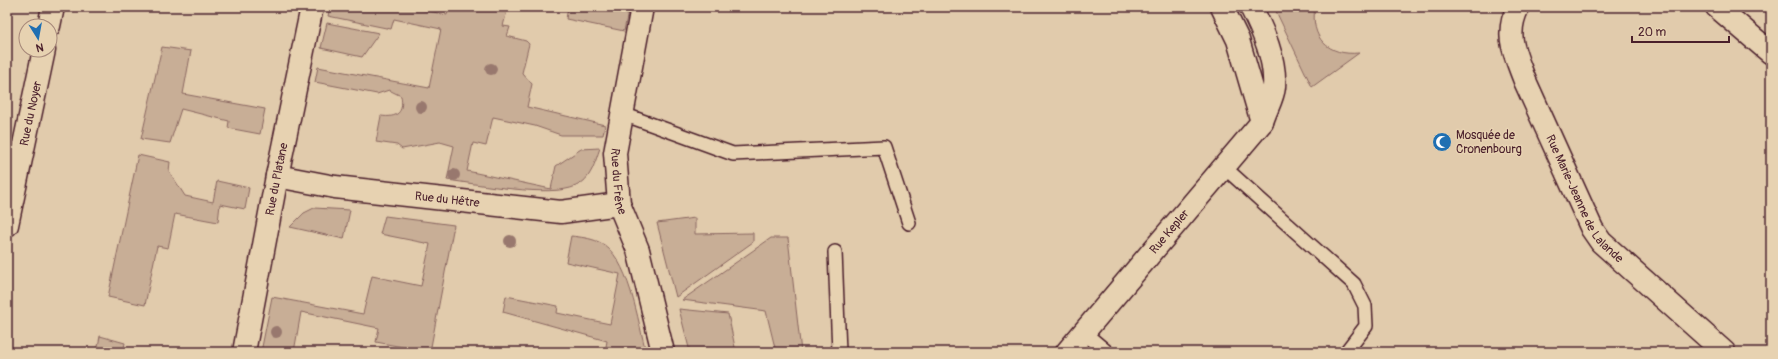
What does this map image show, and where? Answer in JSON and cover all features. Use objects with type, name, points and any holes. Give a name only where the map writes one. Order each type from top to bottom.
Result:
[{"type":"street","points":[[51,18],[53,7]]},
{"type":"street","name":"Rue du Platane","points":[[244,352],[277,176],[312,7]]},
{"type":"street","name":"Rue du Frêne","points":[[642,7],[615,153],[619,204],[638,250],[664,352]]},
{"type":"street","points":[[1222,7],[1238,40],[1262,122]]},
{"type":"street","name":"Rue Kepler","points":[[1075,341],[1262,122],[1274,87],[1272,61],[1262,30],[1251,7]]},
{"type":"street","name":"Rue Marie-Jeanne de Lalande","points":[[1518,7],[1512,20],[1510,37],[1516,57],[1525,81],[1592,228],[1601,242],[1724,352]]},
{"type":"street","points":[[1716,7],[1771,53]]},
{"type":"street","name":"Rue du Noyer","points":[[7,224],[42,58]]},
{"type":"street","name":"Rue du Hêtre","points":[[277,176],[335,187],[562,212],[619,204]]},
{"type":"lane","points":[[623,114],[733,154],[884,147],[909,223]]},
{"type":"lane","points":[[1224,167],[1354,284],[1365,306],[1366,326],[1346,352]]},
{"type":"lane","points":[[836,252],[839,352]]},
{"type":"lane","points":[[1075,341],[1107,352]]},
{"type":"shaded area","points":[[330,7],[410,7],[447,15],[449,7],[508,7],[503,26],[510,27],[507,36],[526,41],[529,44],[522,73],[532,84],[527,107],[605,125],[603,135],[561,135],[535,126],[493,117],[486,146],[473,143],[467,171],[551,189],[556,166],[581,149],[600,148],[589,175],[585,180],[576,186],[549,191],[513,189],[447,180],[454,146],[440,142],[402,149],[397,145],[376,142],[381,116],[391,116],[398,113],[402,102],[401,96],[389,90],[377,94],[315,82],[318,67],[429,88],[441,29],[394,19],[391,29],[328,16]]},
{"type":"shaded area","points":[[568,7],[629,7],[624,31],[566,19]]},
{"type":"shaded area","points":[[1274,7],[1315,7],[1315,28],[1324,43],[1330,48],[1338,51],[1359,53],[1312,87]]},
{"type":"shaded area","points":[[327,23],[379,33],[362,57],[321,48]]},
{"type":"shaded area","points":[[162,47],[191,51],[183,94],[265,109],[260,134],[228,128],[229,121],[181,109],[170,143],[141,139]]},
{"type":"shaded area","points":[[138,155],[170,162],[169,171],[185,196],[213,202],[217,181],[249,188],[245,209],[220,204],[218,222],[175,214],[168,248],[157,246],[145,305],[108,297]]},
{"type":"shaded area","points":[[314,208],[350,210],[344,239],[290,227],[304,213]]},
{"type":"shaded area","points":[[385,216],[454,225],[430,352],[376,342],[379,328],[301,312],[294,352],[261,352],[272,297],[363,314],[372,276],[421,286],[430,244],[380,234]]},
{"type":"shaded area","points":[[695,218],[695,234],[753,233],[753,242],[676,297],[657,223]]},
{"type":"shaded area","points":[[571,236],[599,242],[609,249],[618,261],[631,291],[646,352],[605,352],[607,341],[503,312],[506,296],[558,306],[557,313],[610,324],[620,274],[566,262]]},
{"type":"shaded area","points":[[771,238],[788,238],[801,352],[776,352],[766,311],[682,300]]},
{"type":"shaded area","points":[[679,309],[728,314],[736,352],[690,352]]},
{"type":"shaded area","points":[[100,336],[125,343],[123,352],[97,352]]},
{"type":"place","name":"Mosquée de Cronenbourg","points":[[1442,142]]}]
